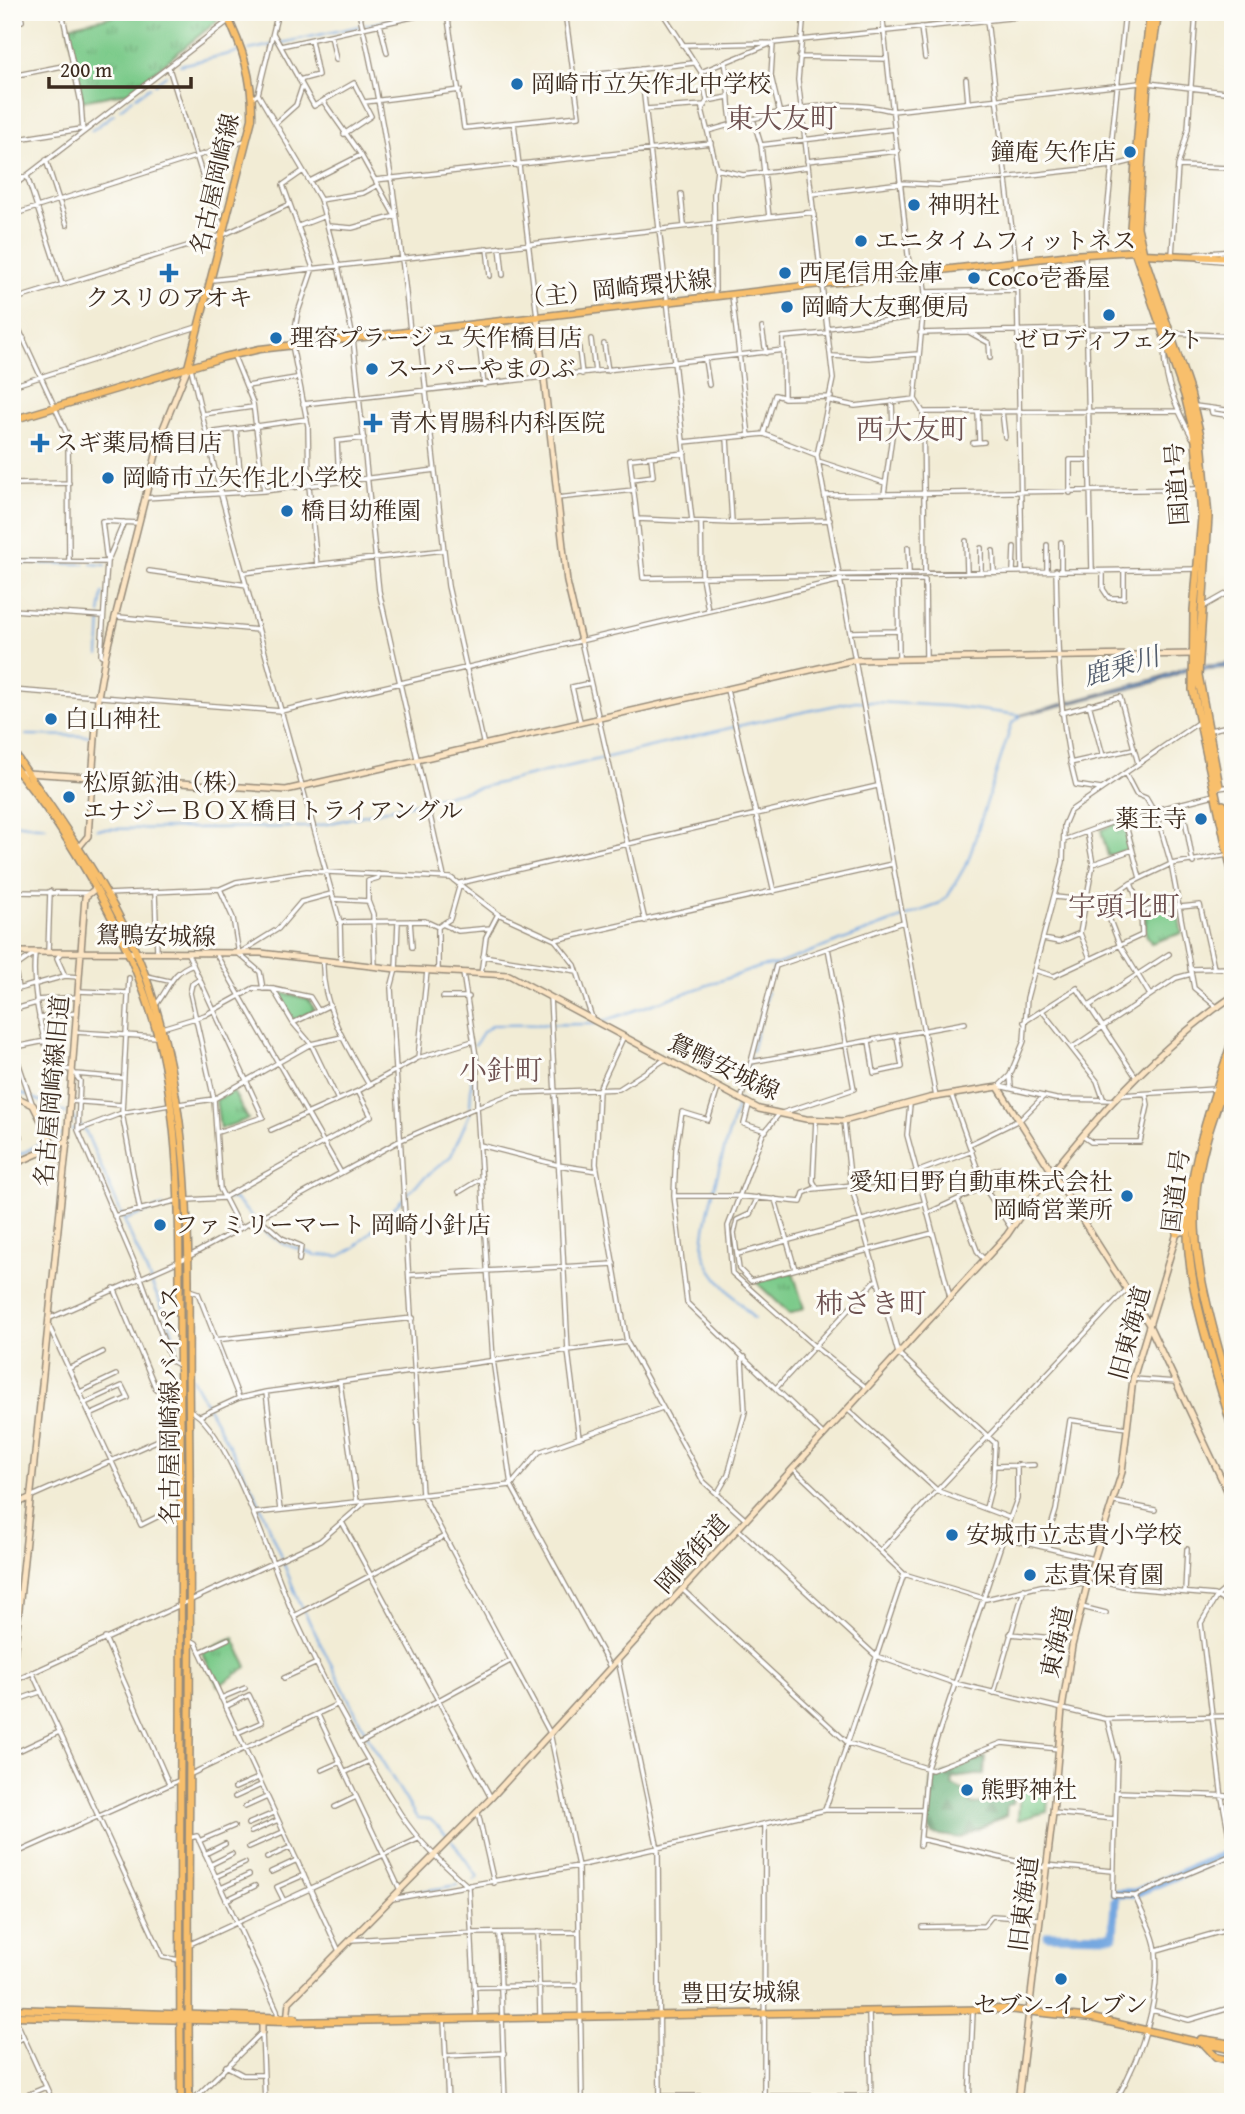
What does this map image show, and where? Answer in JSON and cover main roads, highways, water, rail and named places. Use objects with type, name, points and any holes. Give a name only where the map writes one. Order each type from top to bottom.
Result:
[{"type":"highway","name":"国道1号","points":[[1151,12],[1131,228],[1135,251],[1183,391],[1196,441],[1201,489],[1201,607],[1195,654]]},
{"type":"highway","name":"国道1号","points":[[1144,83],[1158,12]]},
{"type":"highway","name":"国道1号","points":[[1138,160],[1137,227],[1143,254],[1193,406],[1207,488],[1195,675],[1199,722],[1231,847],[1233,876]]},
{"type":"highway","name":"国道1号","points":[[1195,675],[1231,847]]},
{"type":"highway","name":"国道1号","points":[[1233,1039],[1192,1179],[1196,1294],[1233,1431]]},
{"type":"highway","name":"国道1号","points":[[1232,1399],[1203,1291],[1192,1230],[1198,1178],[1233,1058]]},
{"type":"highway","points":[[1177,1233],[1186,1189],[1192,1179]]},
{"type":"main road","name":"名古屋岡崎線","points":[[188,367],[247,141],[255,96],[244,51],[225,12]]},
{"type":"main road","name":"（主）岡崎環状線","points":[[12,420],[233,354],[292,345],[1085,254],[1135,251],[1143,254],[1233,260]]},
{"type":"main road","name":"名古屋岡崎線バイパス","points":[[12,750],[79,847],[107,894],[132,952],[175,1104],[182,1416],[181,2102]]},
{"type":"main road","name":"名古屋岡崎線バイパス","points":[[12,764],[95,889],[145,976],[162,1028],[188,1200],[187,1945],[190,2102]]},
{"type":"main road","points":[[181,1403],[189,1410],[182,1416]]},
{"type":"main road","name":"豊田安城線","points":[[189,2016],[331,2020],[973,2008],[1092,2018],[1189,2039]]},
{"type":"main road","points":[[13,2014],[189,2016]]},
{"type":"main road","name":"豊田安城線","points":[[189,2016],[262,2022],[278,2019]]},
{"type":"main road","points":[[1189,2039],[1233,2047]]},
{"type":"main road","points":[[1189,2039],[1233,2047]]},
{"type":"main road","points":[[1203,2043],[1216,2057],[1233,2061]]},
{"type":"water","points":[[1233,663],[1233,667],[1185,671],[1157,682],[1018,716],[1155,679],[1184,668]]},
{"type":"waterway","points":[[365,25],[415,15]]},
{"type":"waterway","points":[[249,50],[360,26]]},
{"type":"waterway","points":[[180,65],[238,52]]},
{"type":"waterway","points":[[155,84],[166,75]]},
{"type":"waterway","points":[[136,97],[150,87]]},
{"type":"waterway","points":[[120,109],[133,99]]},
{"type":"waterway","points":[[91,131],[114,114]]},
{"type":"waterway","points":[[12,563],[85,564]]},
{"type":"waterway","points":[[91,564],[106,565]]},
{"type":"waterway","points":[[100,614],[103,593]]},
{"type":"waterway","points":[[99,655],[101,618]]},
{"type":"waterway","points":[[97,829],[308,827],[327,824],[755,722],[856,701],[947,706],[1020,715]]},
{"type":"waterway","points":[[601,1022],[760,967],[778,964],[937,905],[948,896],[968,861],[1012,723],[1020,717]]},
{"type":"waterway","points":[[26,735],[90,736]]},
{"type":"waterway","points":[[12,823],[46,827]]},
{"type":"waterway","points":[[771,980],[774,965]]},
{"type":"waterway","points":[[752,1051],[767,992]]},
{"type":"waterway","points":[[475,1045],[483,1032],[492,1025],[596,1024]]},
{"type":"waterway","points":[[470,1107],[473,1054]]},
{"type":"waterway","points":[[742,1088],[751,1057]]},
{"type":"waterway","points":[[12,1090],[28,1096]]},
{"type":"waterway","points":[[33,1098],[66,1113]]},
{"type":"waterway","points":[[739,1100],[710,1203],[703,1243],[704,1254],[713,1272],[754,1319]]},
{"type":"waterway","points":[[227,1199],[236,1200],[269,1235],[284,1244],[316,1255],[340,1256],[356,1247],[417,1184],[451,1156],[470,1113]]},
{"type":"waterway","points":[[71,1116],[85,1130],[178,1344]]},
{"type":"waterway","points":[[53,1138],[61,1134]]},
{"type":"waterway","points":[[17,1156],[44,1142]]},
{"type":"waterway","points":[[125,1220],[163,1206]]},
{"type":"waterway","points":[[192,1378],[255,1493],[298,1599],[371,1743],[417,1818],[430,1819],[448,1836]]},
{"type":"waterway","points":[[452,1841],[478,1877],[474,1880]]},
{"type":"waterway","points":[[1115,1893],[1135,1893],[1229,1853]]},
{"type":"waterway","points":[[399,1895],[458,1885]]},
{"type":"waterway","points":[[1048,1935],[1113,1936],[1115,1901]]},
{"type":"place","name":"岡崎市立矢作北中学校","points":[[517,84]]},
{"type":"place","name":"鐘庵 矢作店","points":[[1130,152]]},
{"type":"place","name":"神明社","points":[[914,205]]},
{"type":"place","name":"エニタイムフィットネス","points":[[861,241]]},
{"type":"place","name":"クスリのアオキ","points":[[169,273]]},
{"type":"place","name":"西尾信用金庫","points":[[785,273]]},
{"type":"place","name":"CoCo壱番屋","points":[[974,278]]},
{"type":"place","name":"岡崎大友郵便局","points":[[787,307]]},
{"type":"place","name":"ゼロディフェクト","points":[[1109,315]]},
{"type":"place","name":"理容プラージュ 矢作橋目店","points":[[276,338]]},
{"type":"place","name":"スーパーやまのぶ","points":[[372,369]]},
{"type":"place","name":"青木胃腸科内科医院","points":[[373,423]]},
{"type":"place","name":"スギ薬局橋目店","points":[[40,443]]},
{"type":"place","name":"岡崎市立矢作北小学校","points":[[108,478]]},
{"type":"place","name":"橋目幼稚園","points":[[287,511]]},
{"type":"place","name":"白山神社","points":[[51,719]]},
{"type":"place","name":"松原鉱油（株） エナジーＢＯＸ橋目トライアングル","points":[[69,797]]},
{"type":"place","name":"薬王寺","points":[[1201,819]]},
{"type":"place","name":"愛知日野自動車株式会社 岡崎営業所","points":[[1127,1196]]},
{"type":"place","name":"ファミリーマート 岡崎小針店","points":[[160,1225]]},
{"type":"place","name":"安城市立志貴小学校","points":[[952,1535]]},
{"type":"place","name":"志貴保育園","points":[[1030,1575]]},
{"type":"place","name":"熊野神社","points":[[967,1790]]},
{"type":"place","name":"セブン-イレブン","points":[[1061,1979]]},
{"type":"district","name":"東大友町","points":[[782,118]]},
{"type":"district","name":"西大友町","points":[[912,429]]},
{"type":"district","name":"宇頭北町","points":[[1124,906]]},
{"type":"district","name":"小針町","points":[[501,1070]]},
{"type":"district","name":"柿さき町","points":[[871,1303]]},
{"type":"water label","name":"鹿乗川","points":[[1121,666]]}]
